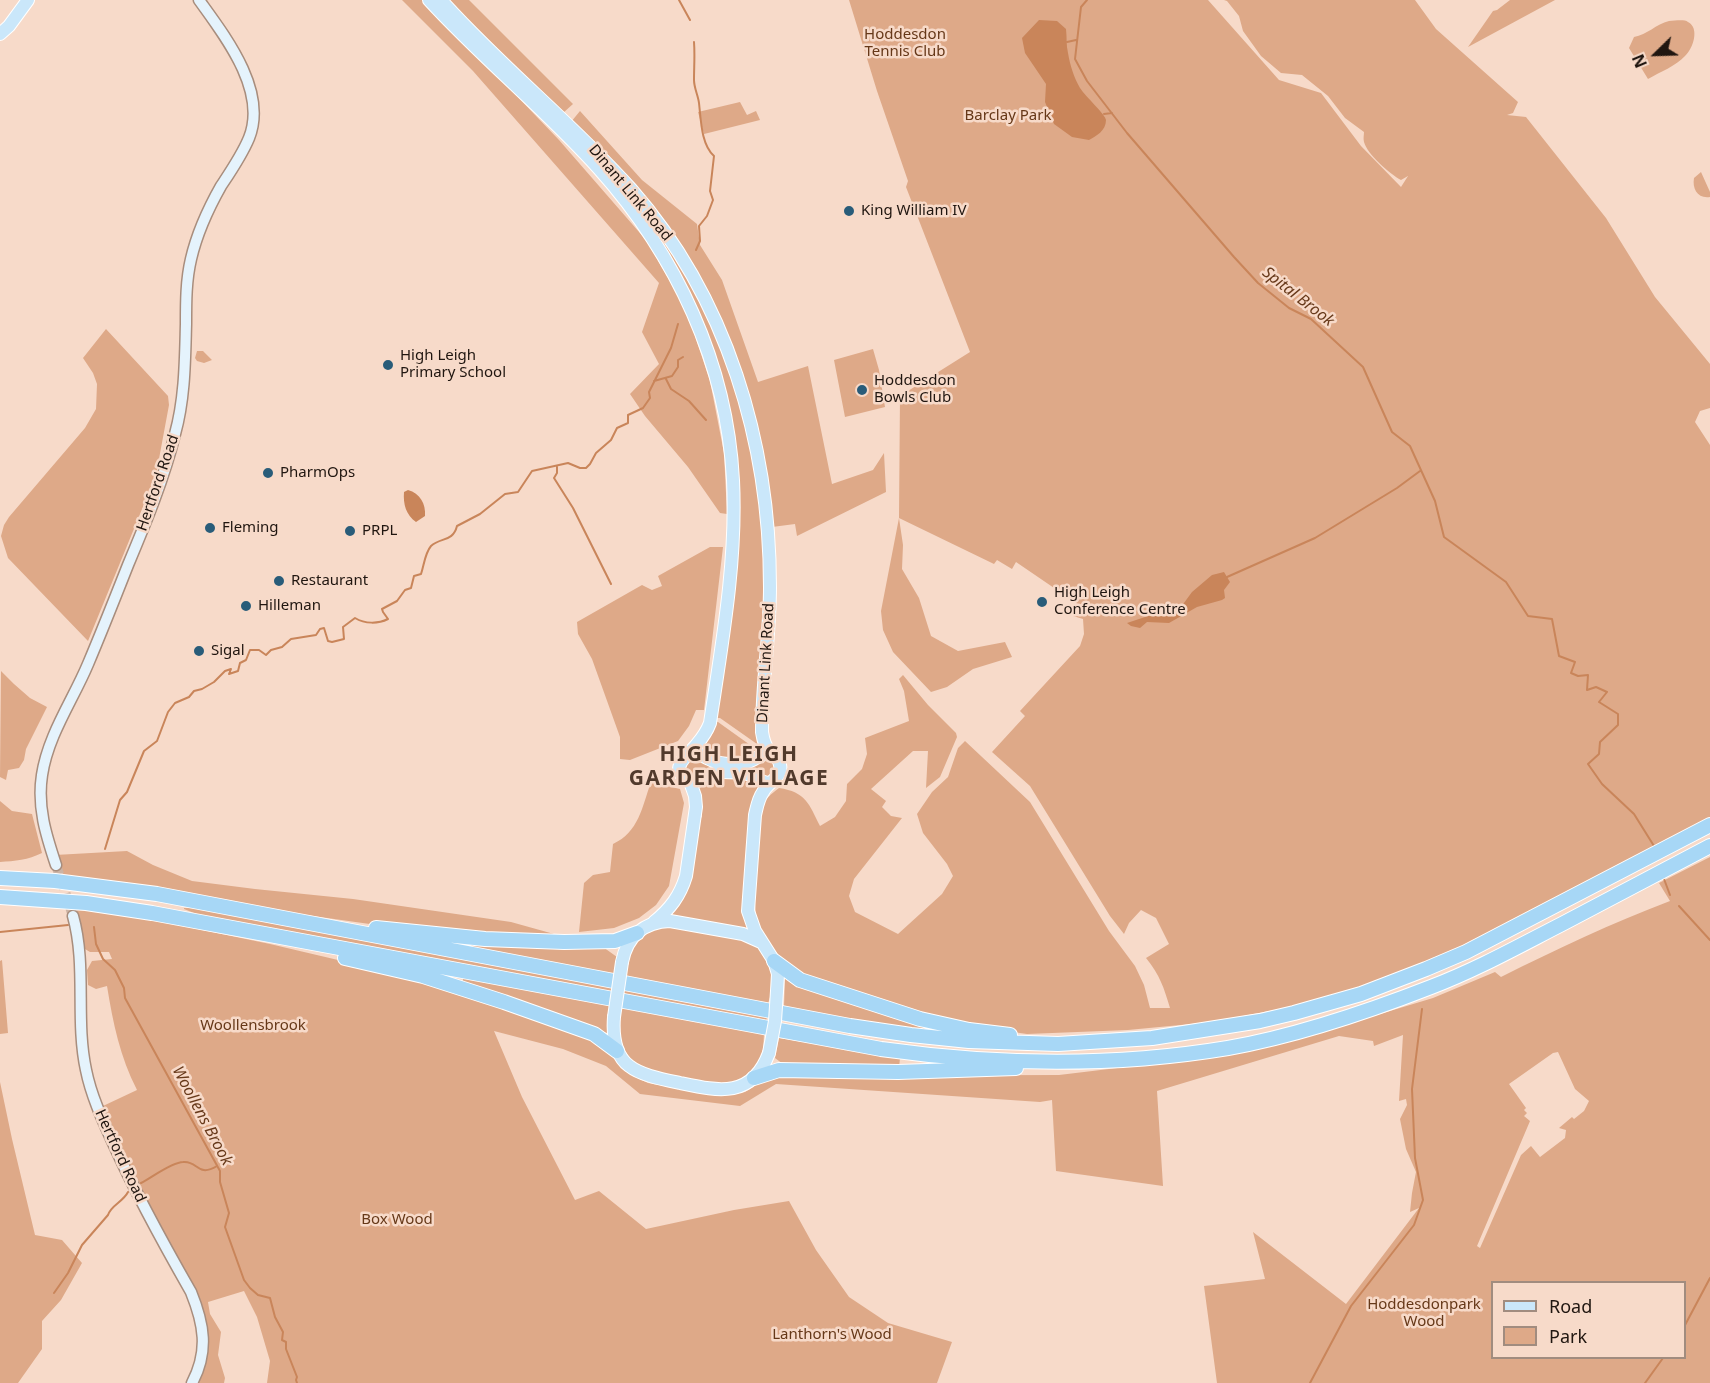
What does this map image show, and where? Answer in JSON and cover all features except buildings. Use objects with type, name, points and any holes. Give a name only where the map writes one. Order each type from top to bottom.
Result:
[{"type":"highway","points":[[0,878],[106,886],[157,894],[911,1035],[969,1041],[1036,1044],[1108,1042],[1152,1038],[1282,1015],[1390,984],[1505,933],[1710,825]]},
{"type":"highway","points":[[754,1078],[779,1070],[958,1071],[1154,1057],[1228,1048],[1292,1033],[1361,1013],[1433,987],[1514,949],[1710,846]]},
{"type":"highway","points":[[0,897],[86,903],[225,926],[881,1049],[959,1059],[1087,1062]]},
{"type":"highway","points":[[276,917],[528,942],[598,943],[615,941],[637,933]]},
{"type":"highway","points":[[225,926],[456,986],[594,1034],[617,1051]]},
{"type":"highway","points":[[774,961],[800,980],[920,1019],[969,1030],[1044,1037],[1152,1038]]},
{"type":"main road","points":[[0,34],[9,26],[28,0]]},
{"type":"main road","name":"Hertford Road","points":[[56,865],[45,831],[41,806],[41,778],[45,760],[51,741],[88,665],[162,479],[176,431],[181,402],[187,283],[194,248],[209,210],[245,147],[253,126],[250,94],[240,62],[199,0]]},
{"type":"main road","name":"Dinant Link Road","points":[[429,0],[468,42],[573,142],[628,204],[672,270],[691,309],[708,353],[717,384],[730,455],[733,478],[733,537],[729,591],[710,723],[706,732],[680,764],[683,777],[690,782]]},
{"type":"main road","name":"Dinant Link Road","points":[[441,0],[474,35],[583,138],[637,196],[659,223],[686,263],[716,322],[737,376],[749,417],[765,505],[770,588],[762,732],[770,752],[779,759],[781,771],[770,783]]},
{"type":"main road","points":[[691,751],[719,763],[738,764],[749,762],[770,752]]},
{"type":"main road","points":[[724,772],[747,774],[759,781],[770,783],[760,797],[755,815],[748,900],[750,920],[774,961],[778,974],[775,1021],[769,1053],[762,1069],[743,1085],[733,1089],[717,1090],[636,1072],[617,1051],[613,1029],[622,962],[628,943],[675,902],[683,887],[696,807],[690,782],[700,782],[712,773],[724,772]]},
{"type":"main road","name":"Hertford Road","points":[[73,916],[81,957],[81,1032],[86,1071],[102,1119],[130,1180],[191,1292],[198,1311],[203,1326],[203,1345],[200,1364],[192,1383]]},
{"type":"main road","points":[[654,922],[670,921],[743,934],[762,942]]},
{"type":"green space","points":[[402,0],[425,0],[559,140],[646,240],[686,309],[710,381],[724,453],[727,514],[720,513],[688,467],[645,416],[630,394],[659,364],[642,332],[659,283],[473,71]]},
{"type":"green space","points":[[448,0],[469,0],[573,104],[563,113]]},
{"type":"green space","points":[[849,0],[1208,0],[1279,80],[1321,93],[1361,146],[1401,187],[1408,176],[1401,180],[1380,163],[1366,147],[1364,132],[1345,118],[1328,96],[1302,75],[1281,73],[1261,56],[1243,31],[1239,16],[1224,0],[1415,0],[1436,29],[1518,102],[1513,113],[1507,115],[1526,117],[1606,218],[1655,297],[1710,364],[1710,408],[1700,411],[1695,422],[1710,445],[1710,818],[1422,966],[1316,1002],[1212,1022],[1128,1030],[1027,1034],[944,1022],[796,974],[769,943],[758,923],[756,914],[756,847],[761,808],[768,797],[779,788],[795,793],[806,800],[820,826],[835,817],[846,801],[847,784],[862,769],[867,754],[865,738],[909,721],[904,691],[899,679],[903,675],[956,733],[957,737],[940,777],[926,788],[928,751],[913,751],[871,789],[886,801],[882,807],[891,816],[902,818],[854,879],[849,896],[855,912],[898,934],[942,894],[953,876],[947,864],[923,833],[917,814],[932,792],[948,777],[958,748],[965,741],[1030,802],[1109,931],[1135,966],[1144,985],[1150,1008],[1170,1008],[1161,982],[1146,958],[1169,944],[1156,918],[1141,910],[1129,923],[1124,934],[1110,916],[1030,786],[992,752],[1025,716],[1020,711],[1080,646],[1084,634],[1083,619],[1073,616],[1079,605],[1016,562],[1012,569],[997,560],[994,564],[899,518],[900,396],[970,352],[906,187],[908,181]]},
{"type":"green space","points":[[1510,0],[1555,0],[1468,47],[1493,11]]},
{"type":"green space","points":[[1669,21],[1684,21],[1692,25],[1693,44],[1681,60],[1648,79],[1629,48],[1634,37]]},
{"type":"green space","points":[[740,102],[747,115],[756,111],[760,120],[704,134],[698,112]]},
{"type":"green space","points":[[580,111],[642,180],[697,224],[700,245],[722,280],[758,382],[808,366],[832,484],[873,470],[884,453],[886,492],[797,536],[795,524],[772,527],[730,342],[705,286],[673,236],[571,122]]},
{"type":"green space","points":[[592,152],[663,235],[707,310],[741,403],[759,488],[766,575],[761,743],[757,744],[720,718],[714,718],[730,612],[726,406],[657,239]]},
{"type":"green space","points":[[1701,172],[1710,197],[1699,195],[1695,189],[1694,178]]},
{"type":"green space","points":[[106,329],[168,396],[169,405],[156,475],[88,641],[8,558],[1,536],[9,517],[85,428],[96,409],[97,384],[83,358]]},
{"type":"green space","points":[[873,349],[885,407],[845,417],[834,360]]},
{"type":"green space","points":[[197,351],[203,351],[212,360],[204,363],[197,361],[195,358]]},
{"type":"green space","points":[[899,518],[903,545],[902,569],[919,598],[931,636],[958,651],[1005,642],[1012,657],[973,669],[947,687],[931,692],[893,652],[883,630],[881,611]]},
{"type":"green space","points":[[710,547],[723,547],[704,710],[696,710],[689,726],[678,741],[630,760],[620,759],[620,737],[592,659],[578,634],[577,622],[642,585],[652,590],[662,586],[658,576]]},
{"type":"green space","points":[[1,671],[30,698],[47,707],[26,749],[24,760],[19,768],[8,770],[6,780],[0,777]]},
{"type":"green space","points":[[714,721],[753,747],[762,746],[764,749],[748,759],[722,760],[700,749],[714,731]]},
{"type":"green space","points":[[696,758],[714,765],[713,768],[705,769],[704,773],[693,777],[687,772],[686,766],[688,761]]},
{"type":"green space","points":[[764,758],[772,761],[776,768],[769,777],[749,771],[750,767],[758,765],[759,761]]},
{"type":"green space","points":[[714,777],[743,777],[761,786],[752,932],[667,916],[698,820],[702,817],[697,786]]},
{"type":"green space","points":[[651,782],[680,789],[684,803],[669,886],[656,905],[639,918],[614,928],[579,932],[584,883],[593,875],[610,872],[613,844],[629,833],[634,826]]},
{"type":"green space","points":[[0,801],[12,811],[32,814],[42,853],[27,859],[0,862]]},
{"type":"green space","points":[[127,851],[153,865],[192,881],[353,899],[511,922],[554,934],[484,936],[391,927],[249,907],[64,877],[55,855]]},
{"type":"green space","points":[[1710,857],[1710,1383],[1217,1383],[1204,1286],[1265,1279],[1253,1232],[1346,1304],[1419,1208],[1410,1212],[1416,1172],[1406,1149],[1400,1119],[1407,1105],[1406,1099],[1399,1101],[1403,1035],[1374,1046],[1373,1041],[1339,1036],[1157,1091],[1163,1186],[1056,1171],[1052,1100],[1040,1102],[776,1084],[740,1106],[640,1094],[606,1066],[563,1049],[494,1031],[522,1097],[575,1200],[599,1191],[646,1229],[789,1201],[816,1250],[849,1297],[888,1323],[952,1342],[937,1383],[267,1383],[270,1361],[257,1317],[244,1291],[208,1302],[210,1314],[221,1332],[218,1355],[225,1378],[224,1383],[199,1383],[207,1354],[206,1324],[202,1305],[141,1189],[103,1106],[137,1090],[118,1039],[107,986],[96,989],[88,985],[87,970],[92,961],[112,959],[109,952],[90,952],[85,949],[76,909],[125,914],[372,968],[576,1030],[608,1049],[633,1076],[648,1083],[712,1095],[729,1095],[745,1092],[775,1076],[1059,1075],[1159,1063],[1337,1027],[1433,998],[1495,972],[1501,977],[1627,918],[1670,901],[1659,883]],"holes":[[[1558,1052],[1575,1089],[1589,1101],[1584,1111],[1559,1128],[1566,1130],[1565,1138],[1540,1157],[1531,1146],[1521,1155],[1480,1248],[1477,1246],[1530,1121],[1524,1116],[1527,1113],[1524,1110],[1526,1108],[1509,1084],[1553,1053]]]},
{"type":"green space","points":[[201,907],[614,985],[612,994],[199,915],[184,909]]},
{"type":"green space","points":[[666,926],[735,938],[754,945],[762,951],[768,960],[773,976],[768,1004],[625,977],[628,957],[635,943],[647,933]]},
{"type":"green space","points":[[457,942],[603,947],[617,957],[614,975],[457,946]]},
{"type":"green space","points":[[2,960],[8,1033],[0,1034],[0,961]]},
{"type":"green space","points":[[785,976],[927,1025],[927,1031],[862,1023],[784,1007]]},
{"type":"green space","points":[[463,978],[500,982],[611,1006],[607,1033],[463,984]]},
{"type":"green space","points":[[623,987],[767,1015],[766,1024],[622,996]]},
{"type":"green space","points":[[621,1007],[764,1033],[763,1054],[753,1071],[739,1081],[723,1085],[649,1071],[633,1062],[622,1047],[619,1035]]},
{"type":"green space","points":[[779,1038],[900,1058],[899,1068],[787,1067],[775,1058]]},
{"type":"green space","points":[[0,1082],[35,1235],[62,1240],[82,1263],[61,1300],[42,1321],[42,1349],[18,1383],[0,1383]]},
{"type":"shaded area","points":[[1039,20],[1057,21],[1066,29],[1067,50],[1076,80],[1106,120],[1102,130],[1089,140],[1072,137],[1054,124],[1045,102],[1046,84],[1025,53],[1022,38]]},
{"type":"shaded area","points":[[408,490],[419,496],[424,507],[425,516],[416,522],[408,513],[405,505],[404,492]]},
{"type":"shaded area","points":[[1224,572],[1230,582],[1224,590],[1225,598],[1222,600],[1197,607],[1169,623],[1147,622],[1140,628],[1127,623],[1148,616],[1171,615],[1212,575]]},
{"type":"waterway","name":"Woollens Brook","points":[[679,0],[690,20]]},
{"type":"waterway","name":"Spital Brook","points":[[1087,0],[1081,7],[1075,59],[1087,81],[1127,133],[1258,283],[1289,308],[1311,319],[1363,367],[1392,432],[1410,446],[1435,501],[1444,537],[1506,582],[1528,616],[1552,619],[1559,656],[1575,662],[1571,673],[1578,676],[1588,675],[1587,690],[1596,687],[1607,692],[1599,702],[1618,714],[1618,725],[1600,742],[1599,754],[1588,764],[1602,784],[1634,814],[1654,846]]},
{"type":"waterway","points":[[1067,42],[1076,40]]},
{"type":"waterway","name":"Woollens Brook","points":[[694,42],[694,83],[702,131],[706,145],[714,156],[710,191],[713,200],[707,216],[699,226],[700,241],[696,250]]},
{"type":"waterway","name":"Spital Brook","points":[[1104,114],[1112,113]]},
{"type":"waterway","name":"Woollens Brook","points":[[105,849],[120,800],[127,792],[144,751],[157,741],[168,712],[175,703],[214,682],[225,671],[231,669],[229,674],[238,671],[240,663],[246,660],[250,650],[259,650],[266,655],[271,650],[282,647],[291,639],[316,635],[320,629],[324,628],[328,641],[332,642],[344,639],[343,627],[355,618],[372,623],[388,619],[382,609],[397,601],[405,590],[411,588],[414,576],[421,574],[431,546],[453,535],[457,526],[480,514],[505,494],[518,492],[532,471],[568,463],[580,468],[586,468],[590,464],[596,453],[611,440],[617,428],[628,423],[628,415],[643,408],[650,398],[649,392],[671,348],[678,324]]},
{"type":"waterway","points":[[654,381],[672,376],[678,367],[678,360],[683,357]]},
{"type":"waterway","points":[[666,379],[671,389],[689,401],[706,420]]},
{"type":"waterway","points":[[557,466],[554,478],[573,508],[611,584]]},
{"type":"waterway","points":[[1227,577],[1315,538],[1397,488],[1420,471]]},
{"type":"waterway","name":"Spital Brook","points":[[1664,879],[1670,895]]},
{"type":"waterway","name":"Spital Brook","points":[[1679,906],[1710,940]]},
{"type":"waterway","points":[[0,932],[68,925]]},
{"type":"waterway","name":"Woollens Brook","points":[[94,927],[96,944],[103,959],[115,970],[124,988],[125,998],[220,1171],[220,1182],[229,1213],[225,1227],[244,1280],[258,1295],[270,1298],[275,1317],[283,1332],[282,1340],[286,1342],[286,1349],[297,1377],[297,1383]]},
{"type":"waterway","points":[[1310,1383],[1351,1306],[1414,1225],[1423,1200],[1415,1158],[1412,1089],[1422,1009]]},
{"type":"waterway","points":[[141,1183],[178,1163],[192,1163],[205,1170],[217,1166]]},
{"type":"waterway","points":[[54,1293],[68,1273],[82,1245],[128,1192]]},
{"type":"waterway","points":[[1686,1323],[1710,1278]]},
{"type":"waterway","points":[[1645,1383],[1662,1359]]},
{"type":"tunnel","points":[[56,865],[73,916]]},
{"type":"place","name":"King William IV","points":[[849,211]]},
{"type":"place","name":"High Leigh Primary School","points":[[388,365]]},
{"type":"place","name":"Hoddesdon Bowls Club","points":[[862,390]]},
{"type":"place","name":"PharmOps","points":[[268,473]]},
{"type":"place","name":"Fleming","points":[[210,528]]},
{"type":"place","name":"PRPL","points":[[350,531]]},
{"type":"place","name":"Restaurant","points":[[279,581]]},
{"type":"place","name":"High Leigh Conference Centre","points":[[1042,602]]},
{"type":"place","name":"Hilleman","points":[[246,606]]},
{"type":"place","name":"Sigal","points":[[199,651]]},
{"type":"district","name":"HIGH LEIGH GARDEN VILLAGE","points":[[729,767]]},
{"type":"park label","name":"Hoddesdon Tennis Club","points":[[905,44]]},
{"type":"park label","name":"Barclay Park","points":[[1008,116]]},
{"type":"park label","name":"Woollensbrook","points":[[253,1026]]},
{"type":"park label","name":"Box Wood","points":[[397,1220]]},
{"type":"park label","name":"Hoddesdonpark Wood","points":[[1424,1314]]},
{"type":"park label","name":"Lanthorn's Wood","points":[[832,1335]]}]
